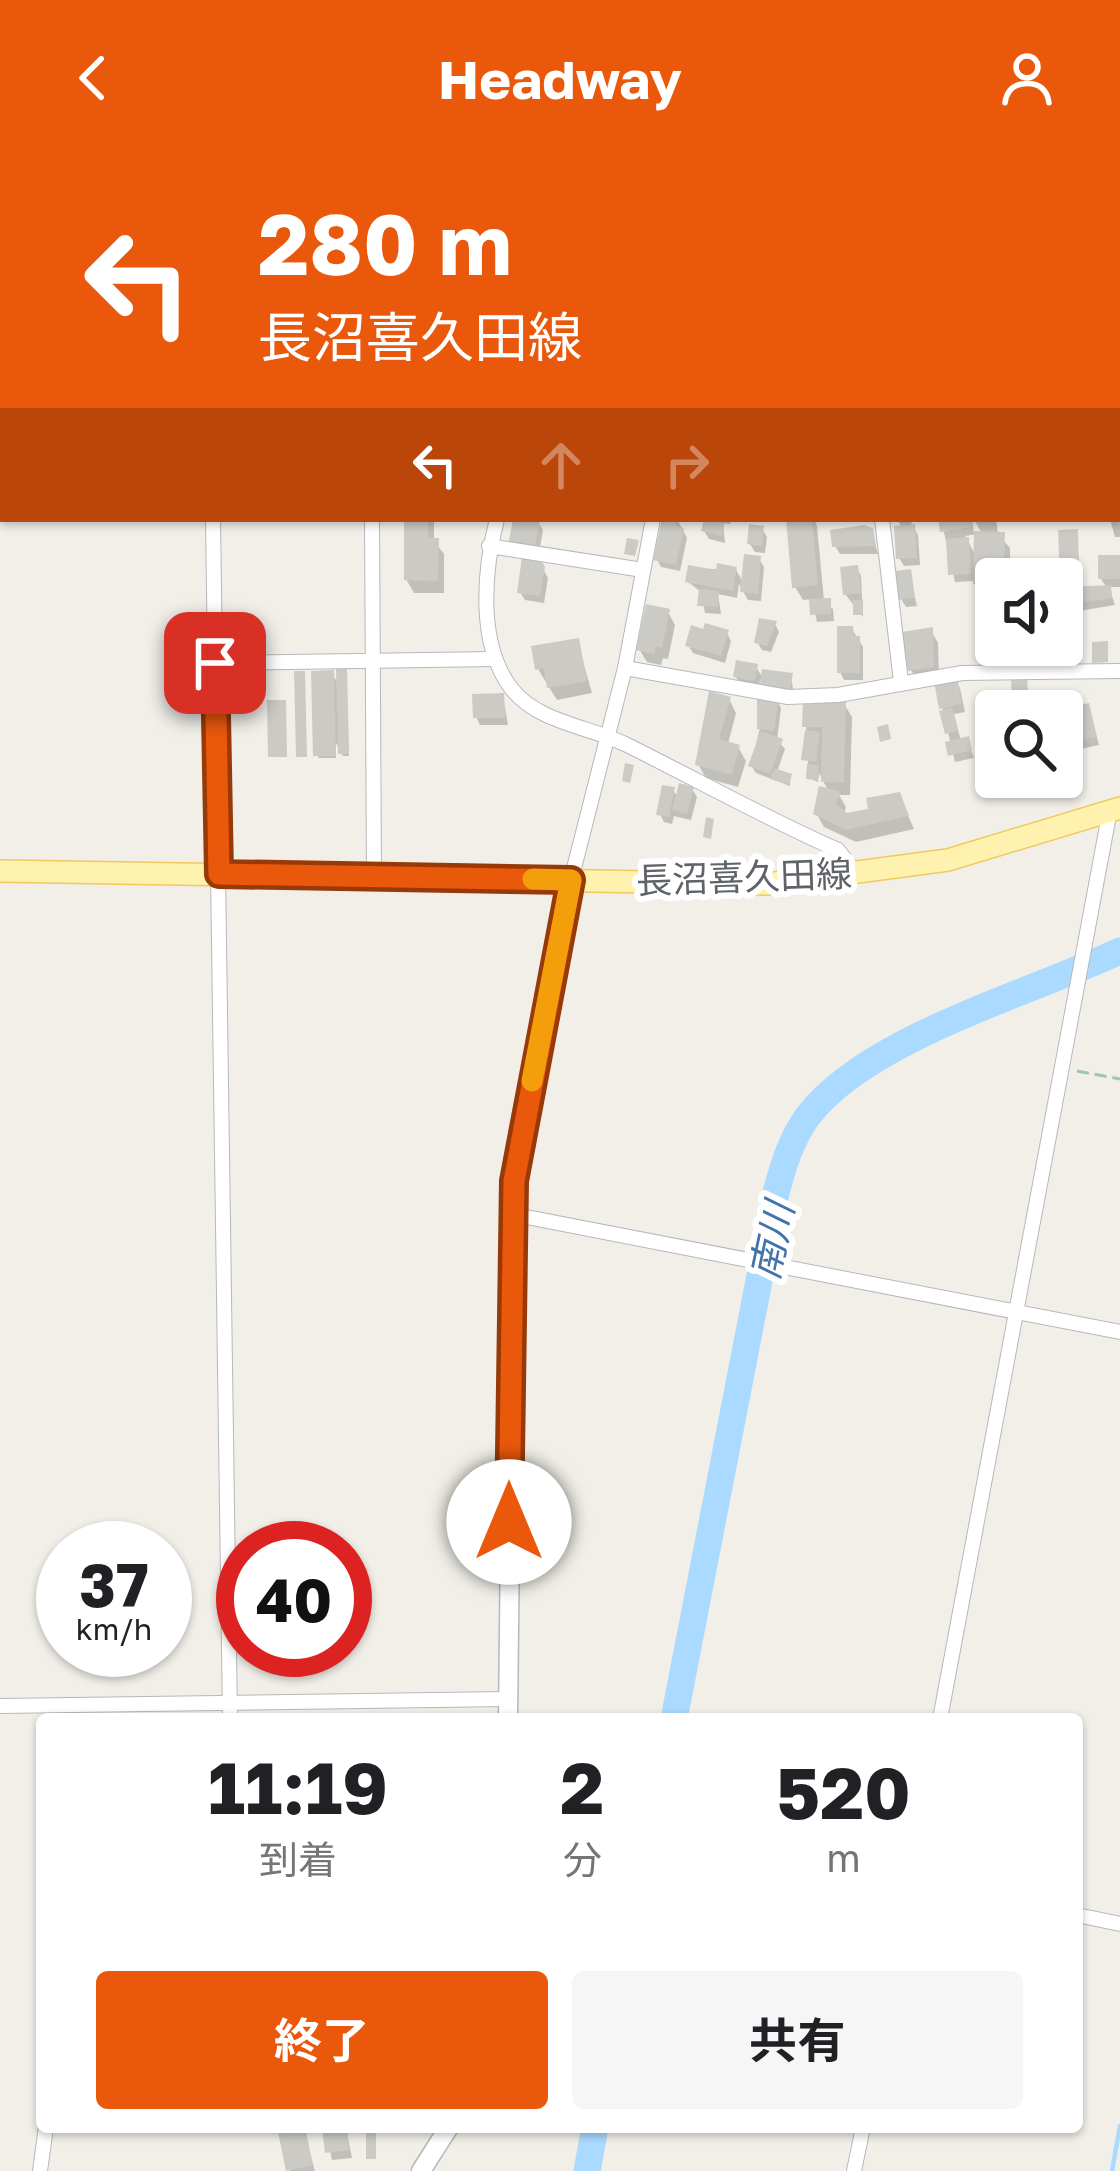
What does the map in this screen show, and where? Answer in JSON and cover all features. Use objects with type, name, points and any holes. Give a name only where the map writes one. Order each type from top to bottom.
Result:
[{"type":"main road","name":"長沼喜久田線","points":[[0,871],[767,884],[948,860],[1115,809]]},
{"type":"street","points":[[213,522],[230,1711]]},
{"type":"street","points":[[372,522],[374,876]]},
{"type":"street","points":[[496,522],[489,546],[495,659],[529,706],[605,735],[838,850],[856,875]]},
{"type":"street","points":[[0,1706],[80,1712],[508,1709],[512,1214],[517,1157],[571,880],[625,668],[652,522]]},
{"type":"street","points":[[882,522],[901,682]]},
{"type":"street","points":[[489,546],[643,570]]},
{"type":"street","points":[[215,663],[495,659]]},
{"type":"street","points":[[625,668],[788,697],[838,695],[962,673],[1120,671]]},
{"type":"street","points":[[941,1713],[1115,809]]},
{"type":"street","points":[[512,1214],[1120,1332]]},
{"type":"street","points":[[1083,1916],[1120,1924]]},
{"type":"street","points":[[40,2171],[45,2133]]},
{"type":"street","points":[[421,2171],[445,2133]]},
{"type":"street","points":[[854,2171],[861,2133]]},
{"type":"path","points":[[1065,1065],[1120,1079]]},
{"type":"building","points":[[404,522],[428,522],[428,538],[439,538],[438,581],[404,580]]},
{"type":"building","points":[[512,522],[539,522],[535,546],[509,541]]},
{"type":"building","points":[[661,522],[677,522],[684,528],[676,565],[653,560]]},
{"type":"building","points":[[703,522],[725,522],[722,536],[701,531]]},
{"type":"building","points":[[786,522],[812,522],[818,585],[792,588]]},
{"type":"building","points":[[938,522],[971,522],[972,527],[940,532]]},
{"type":"building","points":[[749,524],[764,526],[762,546],[747,544]]},
{"type":"building","points":[[915,524],[917,558],[896,559],[894,526]]},
{"type":"building","points":[[873,528],[876,546],[832,547],[830,530]]},
{"type":"building","points":[[1078,529],[1079,558],[1059,558],[1058,530]]},
{"type":"building","points":[[974,531],[1005,532],[1004,558],[975,558],[973,584]]},
{"type":"building","points":[[969,537],[971,574],[948,575],[946,539]]},
{"type":"building","points":[[627,538],[639,540],[635,556],[624,554]]},
{"type":"building","points":[[744,554],[761,556],[758,594],[740,592]]},
{"type":"building","points":[[1098,555],[1120,555],[1120,579],[1098,579]]},
{"type":"building","points":[[522,557],[541,560],[545,567],[540,596],[517,593]]},
{"type":"building","points":[[717,563],[737,567],[733,591],[685,582],[688,565],[716,570]]},
{"type":"building","points":[[858,565],[861,593],[843,595],[840,567]]},
{"type":"building","points":[[911,569],[915,598],[898,600],[895,571]]},
{"type":"building","points":[[1111,585],[1112,598],[1083,602],[1083,586]]},
{"type":"building","points":[[699,589],[719,591],[718,607],[697,606]]},
{"type":"building","points":[[831,598],[831,614],[810,615],[809,599]]},
{"type":"building","points":[[853,600],[863,600],[863,615],[853,615]]},
{"type":"building","points":[[646,604],[670,609],[662,648],[656,646],[654,654],[636,650]]},
{"type":"building","points":[[759,618],[777,621],[767,646],[754,643]]},
{"type":"building","points":[[705,623],[729,630],[721,656],[685,646],[691,625],[703,629]]},
{"type":"building","points":[[837,626],[853,626],[854,636],[860,636],[860,673],[837,673]]},
{"type":"building","points":[[933,627],[934,667],[908,671],[902,632]]},
{"type":"building","points":[[579,638],[587,681],[547,688],[544,668],[535,670],[531,646]]},
{"type":"building","points":[[1108,641],[1108,662],[1092,663],[1092,642]]},
{"type":"building","points":[[736,660],[758,664],[755,681],[733,677]]},
{"type":"building","points":[[336,669],[347,669],[349,754],[338,754]]},
{"type":"building","points":[[762,669],[793,673],[790,689],[760,684]]},
{"type":"building","points":[[334,670],[336,756],[313,756],[311,671]]},
{"type":"building","points":[[294,671],[305,671],[307,757],[296,757]]},
{"type":"building","points":[[1011,676],[1027,676],[1028,690],[1011,690]]},
{"type":"building","points":[[957,677],[962,704],[939,709],[934,682]]},
{"type":"building","points":[[709,691],[731,697],[719,739],[740,745],[732,775],[695,765]]},
{"type":"building","points":[[504,693],[505,718],[473,718],[472,694]]},
{"type":"building","points":[[757,694],[779,697],[774,731],[757,729]]},
{"type":"building","points":[[267,700],[286,700],[287,757],[268,757]]},
{"type":"building","points":[[803,700],[846,701],[844,783],[821,782],[822,727],[802,727]]},
{"type":"building","points":[[1089,703],[1097,737],[1083,740],[1083,704]]},
{"type":"building","points":[[952,707],[958,731],[945,734],[939,711]]},
{"type":"building","points":[[888,724],[891,739],[880,742],[877,727]]},
{"type":"building","points":[[805,730],[820,732],[816,762],[801,760]]},
{"type":"building","points":[[761,731],[783,739],[770,774],[748,766]]},
{"type":"building","points":[[969,736],[972,750],[948,756],[945,742]]},
{"type":"building","points":[[625,763],[634,765],[630,783],[622,781]]},
{"type":"building","points":[[807,764],[819,765],[818,780],[806,779]]},
{"type":"building","points":[[774,768],[792,774],[789,785],[770,779]]},
{"type":"building","points":[[679,783],[694,787],[687,814],[672,810]]},
{"type":"building","points":[[662,785],[675,787],[669,817],[656,815]]},
{"type":"building","points":[[819,786],[840,791],[836,805],[847,813],[868,809],[866,798],[900,792],[909,816],[846,830],[813,814]]},
{"type":"building","points":[[706,817],[714,819],[711,839],[703,837]]},
{"type":"building","points":[[278,2133],[306,2133],[313,2165],[286,2171]]},
{"type":"building","points":[[323,2133],[348,2133],[349,2150],[325,2153]]},
{"type":"building","points":[[366,2133],[376,2133],[376,2159],[366,2159]]},
{"type":"waterway","name":"南川","points":[[675,1713],[776,1193],[802,1125],[835,1088],[909,1041],[1120,951]]},
{"type":"waterway","points":[[1112,2171],[1120,2126]]},
{"type":"waterway","name":"南川","points":[[587,2171],[594,2133]]},
{"type":"slow traffic","points":[[532,1081],[571,880],[533,879]]},
{"type":"route","points":[[215,663],[219,874],[571,880],[514,1181],[509,1522]]}]
